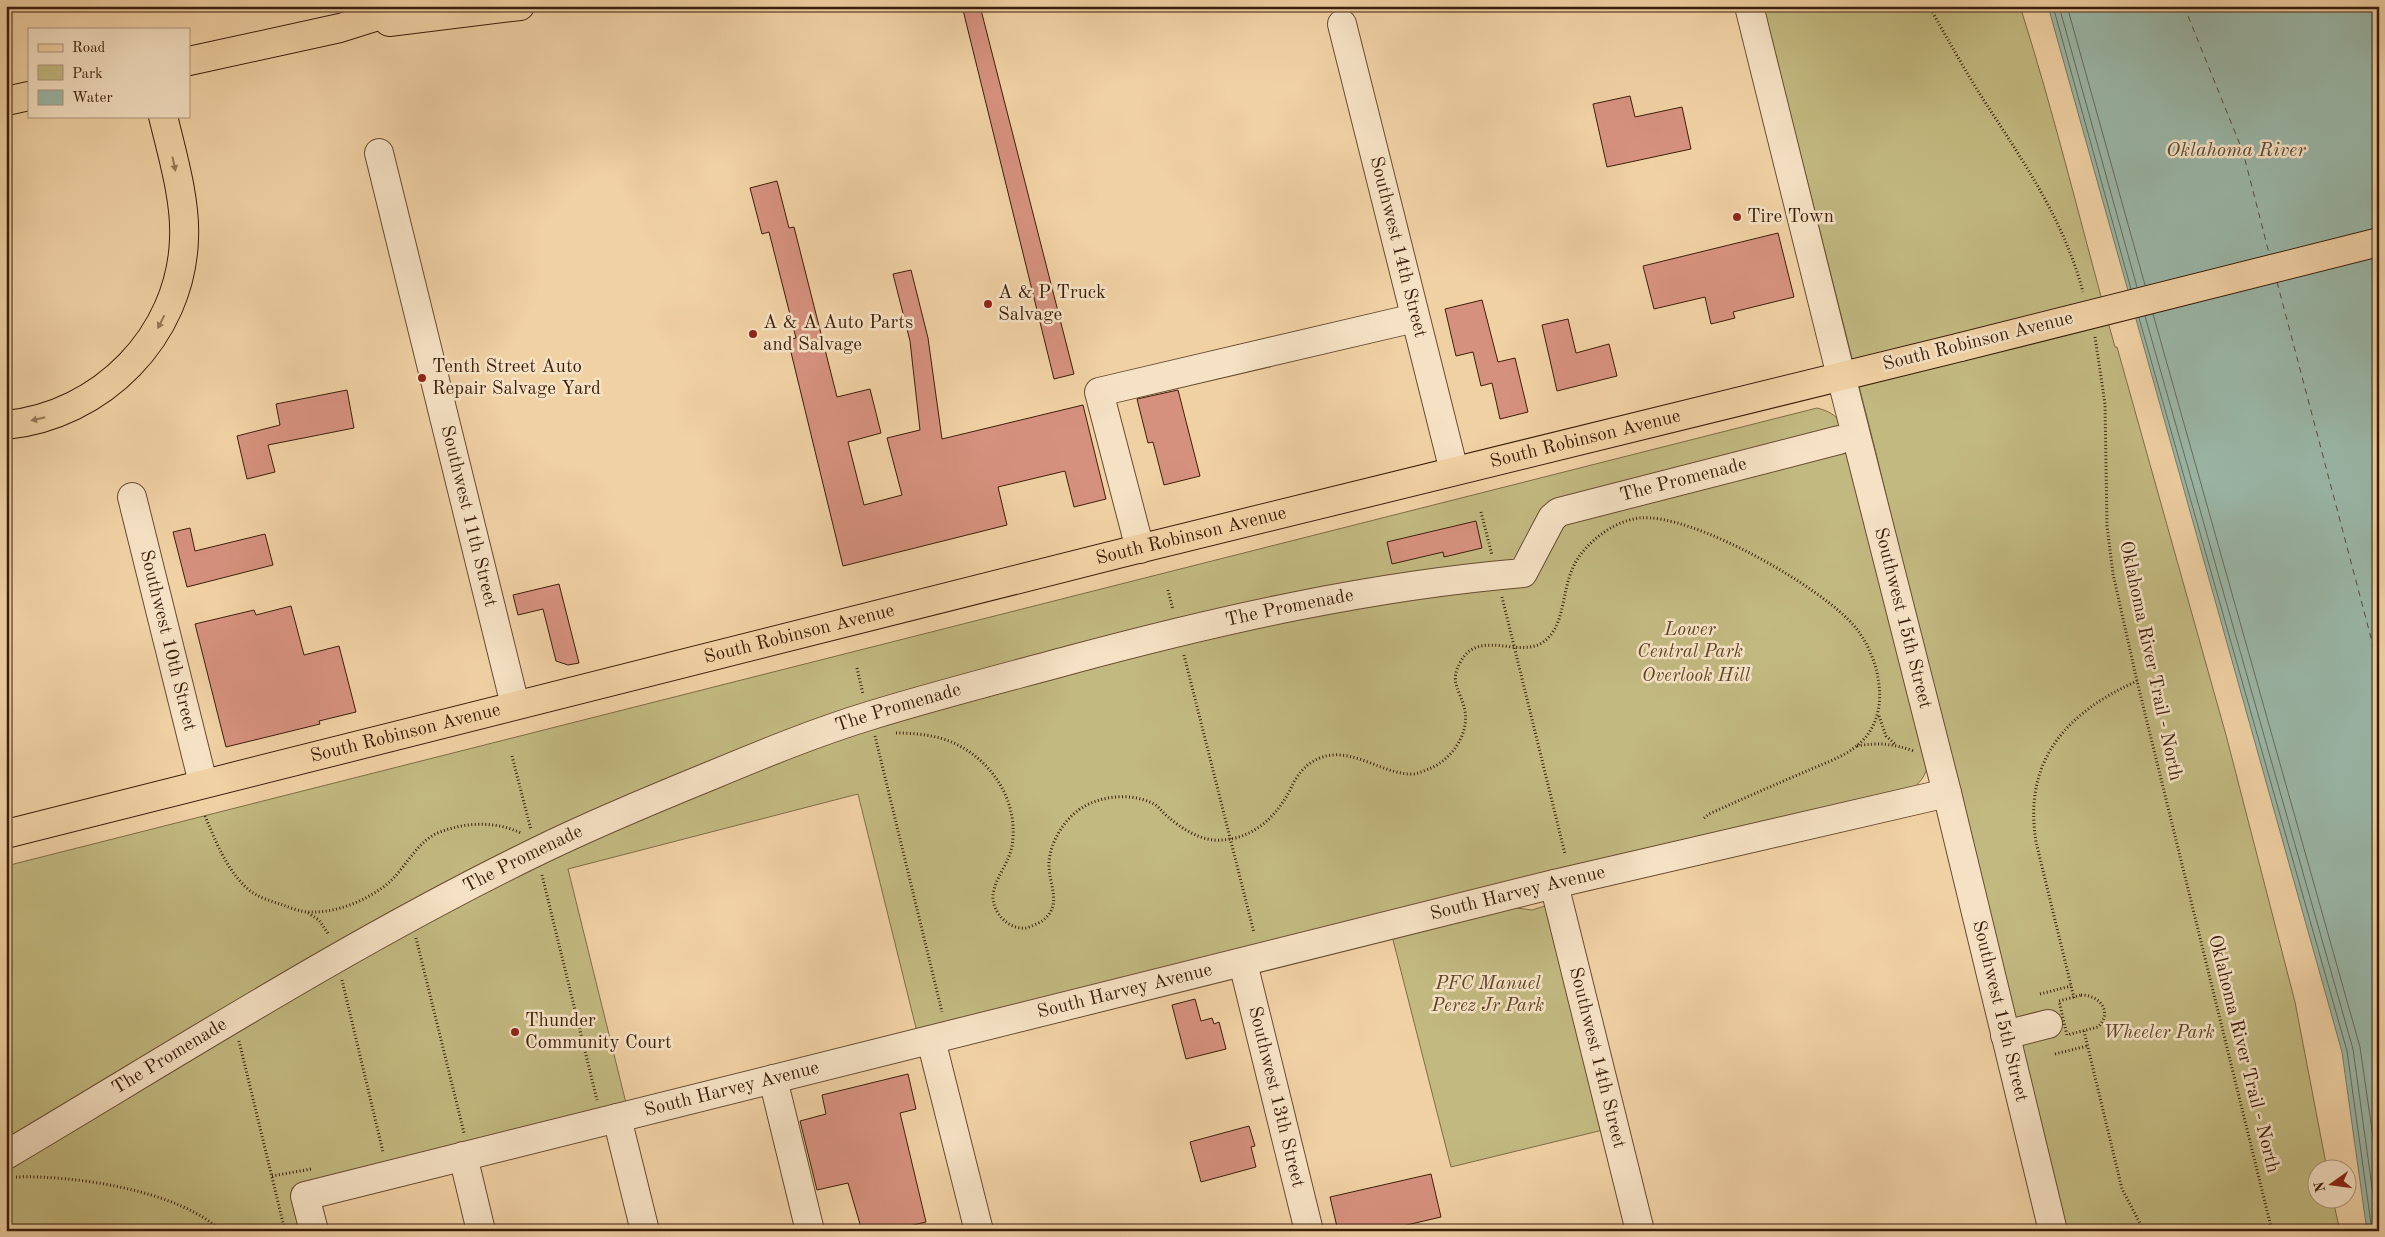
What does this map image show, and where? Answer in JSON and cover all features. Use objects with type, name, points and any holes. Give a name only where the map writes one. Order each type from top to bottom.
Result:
[{"type":"main road","points":[[190,61],[340,28],[410,6]]},
{"type":"main road","points":[[340,28],[520,6]]},
{"type":"main road","points":[[6,101],[28,96]]},
{"type":"main road","points":[[6,424],[39,420],[75,407],[104,389],[126,370],[147,346],[161,322],[172,296],[181,266],[184,239],[175,168],[163,118]]},
{"type":"main road","name":"South Robinson Avenue","points":[[6,834],[1140,549],[2379,242]]},
{"type":"street","name":"Southwest 15th Street","points":[[1749,6],[1947,793],[2053,1231]]},
{"type":"street","name":"Southwest 14th Street","points":[[1342,24],[1454,471]]},
{"type":"street","name":"Southwest 11th Street","points":[[379,153],[515,705]]},
{"type":"street","points":[[1140,549],[1099,392],[1415,318]]},
{"type":"street","name":"The Promenade","points":[[10,1166],[234,1018],[336,956],[534,846],[771,751],[875,729],[1178,631],[1340,596],[1429,582],[1523,572],[1552,518],[1559,512],[1839,440]]},
{"type":"street","name":"Southwest 10th Street","points":[[132,497],[203,783]]},
{"type":"street","name":"South Harvey Avenue","points":[[314,1231],[305,1196],[464,1145],[608,1110],[773,1079],[1554,884],[1947,793]]},
{"type":"street","name":"Southwest 14th Street","points":[[1554,884],[1640,1231]]},
{"type":"street","name":"Southwest 13th Street","points":[[1243,963],[1309,1231]]},
{"type":"street","points":[[2005,1035],[2048,1024]]},
{"type":"street","points":[[931,1040],[979,1231]]},
{"type":"street","points":[[773,1079],[810,1231]]},
{"type":"street","points":[[608,1110],[645,1231]]},
{"type":"street","points":[[464,1145],[481,1231]]},
{"type":"path","points":[[1929,6],[1966,72],[2023,158],[2052,209],[2085,298]]},
{"type":"path","name":"Oklahoma River Trail - North","points":[[2094,334],[2099,352],[2106,420],[2106,501],[2114,582],[2272,1231]]},
{"type":"path","points":[[1481,512],[1565,854]]},
{"type":"path","points":[[889,734],[915,734],[941,738],[975,757],[996,776],[1008,798],[1014,822],[1012,847],[1006,866],[994,888],[992,902],[998,915],[1010,925],[1024,928],[1039,924],[1053,908],[1054,892],[1048,862],[1054,842],[1069,818],[1086,805],[1110,796],[1135,798],[1154,804],[1190,832],[1207,839],[1231,839],[1244,836],[1263,825],[1278,811],[1296,777],[1311,763],[1327,756],[1347,755],[1414,774],[1444,762],[1460,740],[1464,724],[1465,710],[1454,680],[1457,666],[1467,651],[1487,644],[1514,646],[1541,644],[1550,637],[1558,621],[1572,569],[1584,550],[1614,525],[1638,518],[1662,519],[1687,525],[1751,554],[1792,578],[1843,614],[1857,630],[1871,652],[1878,676],[1881,702],[1878,716],[1857,746]]},
{"type":"path","points":[[1168,590],[1254,933]]},
{"type":"path","points":[[857,668],[875,729],[942,1012]]},
{"type":"path","points":[[2074,998],[2036,842],[2033,816],[2036,783],[2039,772],[2055,740],[2072,721],[2102,698],[2137,681]]},
{"type":"path","points":[[1878,716],[1886,736],[1895,744]]},
{"type":"path","points":[[1703,819],[1709,814],[1830,761],[1857,746],[1876,742],[1895,744],[1919,754]]},
{"type":"path","points":[[512,756],[534,846],[608,1110]]},
{"type":"path","points":[[205,816],[220,852],[250,890],[269,901],[308,912],[319,920],[330,936],[383,1152]]},
{"type":"path","points":[[308,912],[329,910],[367,898],[388,884],[419,848],[438,832],[460,826],[488,824],[513,829],[534,846]]},
{"type":"path","points":[[410,916],[464,1145]]},
{"type":"path","points":[[2040,994],[2071,986]]},
{"type":"path","points":[[2090,995],[2097,998],[2105,1010],[2102,1023],[2098,1027],[2067,1035],[2059,1001],[2074,998],[2090,995]]},
{"type":"path","points":[[234,1018],[285,1231]]},
{"type":"path","points":[[2084,1031],[2122,1189],[2144,1231]]},
{"type":"path","points":[[2055,1054],[2088,1046]]},
{"type":"path","points":[[10,1166],[40,1176],[100,1182],[174,1202],[210,1220],[221,1231]]},
{"type":"path","points":[[272,1176],[311,1169]]},
{"type":"green space","name":"Wheeler Park","points":[[1763,6],[2020,6],[2046,91],[2115,347],[2117,347],[2226,735],[2295,1002],[2325,1160],[2308,1160],[2308,1210],[2335,1210],[2340,1231],[2063,1231],[1875,449]]},
{"type":"green space","name":"Lower Central Park","points":[[1817,408],[1832,414],[1842,425],[1928,763],[1924,776],[1909,792],[917,1032],[858,794],[568,869],[626,1103],[292,1188],[302,1231],[6,1231],[6,866]]},
{"type":"green space","name":"PFC Manuel Perez Jr Park","points":[[1545,906],[1549,913],[1603,1130],[1451,1167],[1392,936],[1509,907],[1532,910]]},
{"type":"water","name":"Oklahoma River","points":[[2048,6],[2379,6],[2379,1231],[2367,1231],[2342,1052]]},
{"type":"building","points":[[962,6],[980,6],[1074,374],[1054,379]]},
{"type":"building","points":[[1630,96],[1635,117],[1682,107],[1691,149],[1607,167],[1593,104]]},
{"type":"building","points":[[777,181],[789,228],[794,227],[837,397],[870,389],[881,433],[848,442],[864,505],[902,495],[887,438],[920,430],[910,341],[893,274],[911,270],[928,338],[942,439],[1083,405],[1106,499],[1074,507],[1065,471],[998,487],[1007,525],[843,566],[788,340],[796,338],[769,232],[762,234],[750,188]]},
{"type":"building","points":[[1778,233],[1794,297],[1733,312],[1735,318],[1711,324],[1705,297],[1654,309],[1643,266]]},
{"type":"building","points":[[1482,300],[1498,362],[1515,358],[1528,412],[1500,419],[1492,383],[1481,386],[1473,352],[1456,356],[1445,309]]},
{"type":"building","points":[[1568,319],[1576,353],[1609,344],[1617,376],[1557,391],[1542,325]]},
{"type":"building","points":[[347,390],[354,428],[268,445],[275,472],[247,479],[237,436],[280,425],[276,404]]},
{"type":"building","points":[[1178,390],[1200,476],[1164,485],[1153,442],[1148,443],[1137,399]]},
{"type":"building","points":[[1476,521],[1482,548],[1444,557],[1443,552],[1392,564],[1387,542]]},
{"type":"building","points":[[190,528],[195,551],[265,534],[273,565],[187,587],[173,532]]},
{"type":"building","points":[[559,584],[579,663],[568,665],[556,661],[543,609],[518,615],[513,595]]},
{"type":"building","points":[[291,606],[304,655],[339,646],[356,712],[319,721],[320,724],[226,747],[195,624],[254,610],[256,615]]},
{"type":"building","points":[[1195,999],[1201,1021],[1212,1018],[1214,1024],[1219,1022],[1226,1049],[1186,1059],[1172,1005]]},
{"type":"building","points":[[908,1074],[916,1109],[900,1113],[926,1222],[889,1231],[862,1231],[848,1183],[817,1190],[800,1121],[826,1114],[822,1095]]},
{"type":"building","points":[[1249,1126],[1255,1146],[1251,1147],[1256,1167],[1201,1182],[1190,1142]]},
{"type":"building","points":[[1431,1174],[1441,1217],[1381,1231],[1338,1231],[1330,1197]]},
{"type":"ferry route","points":[[2184,6],[2243,152],[2270,257]]},
{"type":"ferry route","points":[[2277,282],[2379,668]]},
{"type":"place","name":"Tire Town","points":[[1737,217]]},
{"type":"place","name":"A & P Truck Salvage","points":[[988,304]]},
{"type":"place","name":"A & A Auto Parts and Salvage","points":[[753,334]]},
{"type":"place","name":"Tenth Street Auto Repair Salvage Yard","points":[[422,378]]},
{"type":"place","name":"Thunder Community Court","points":[[515,1032]]},
{"type":"park label","name":"Overlook Hill","points":[[1696,676]]}]
